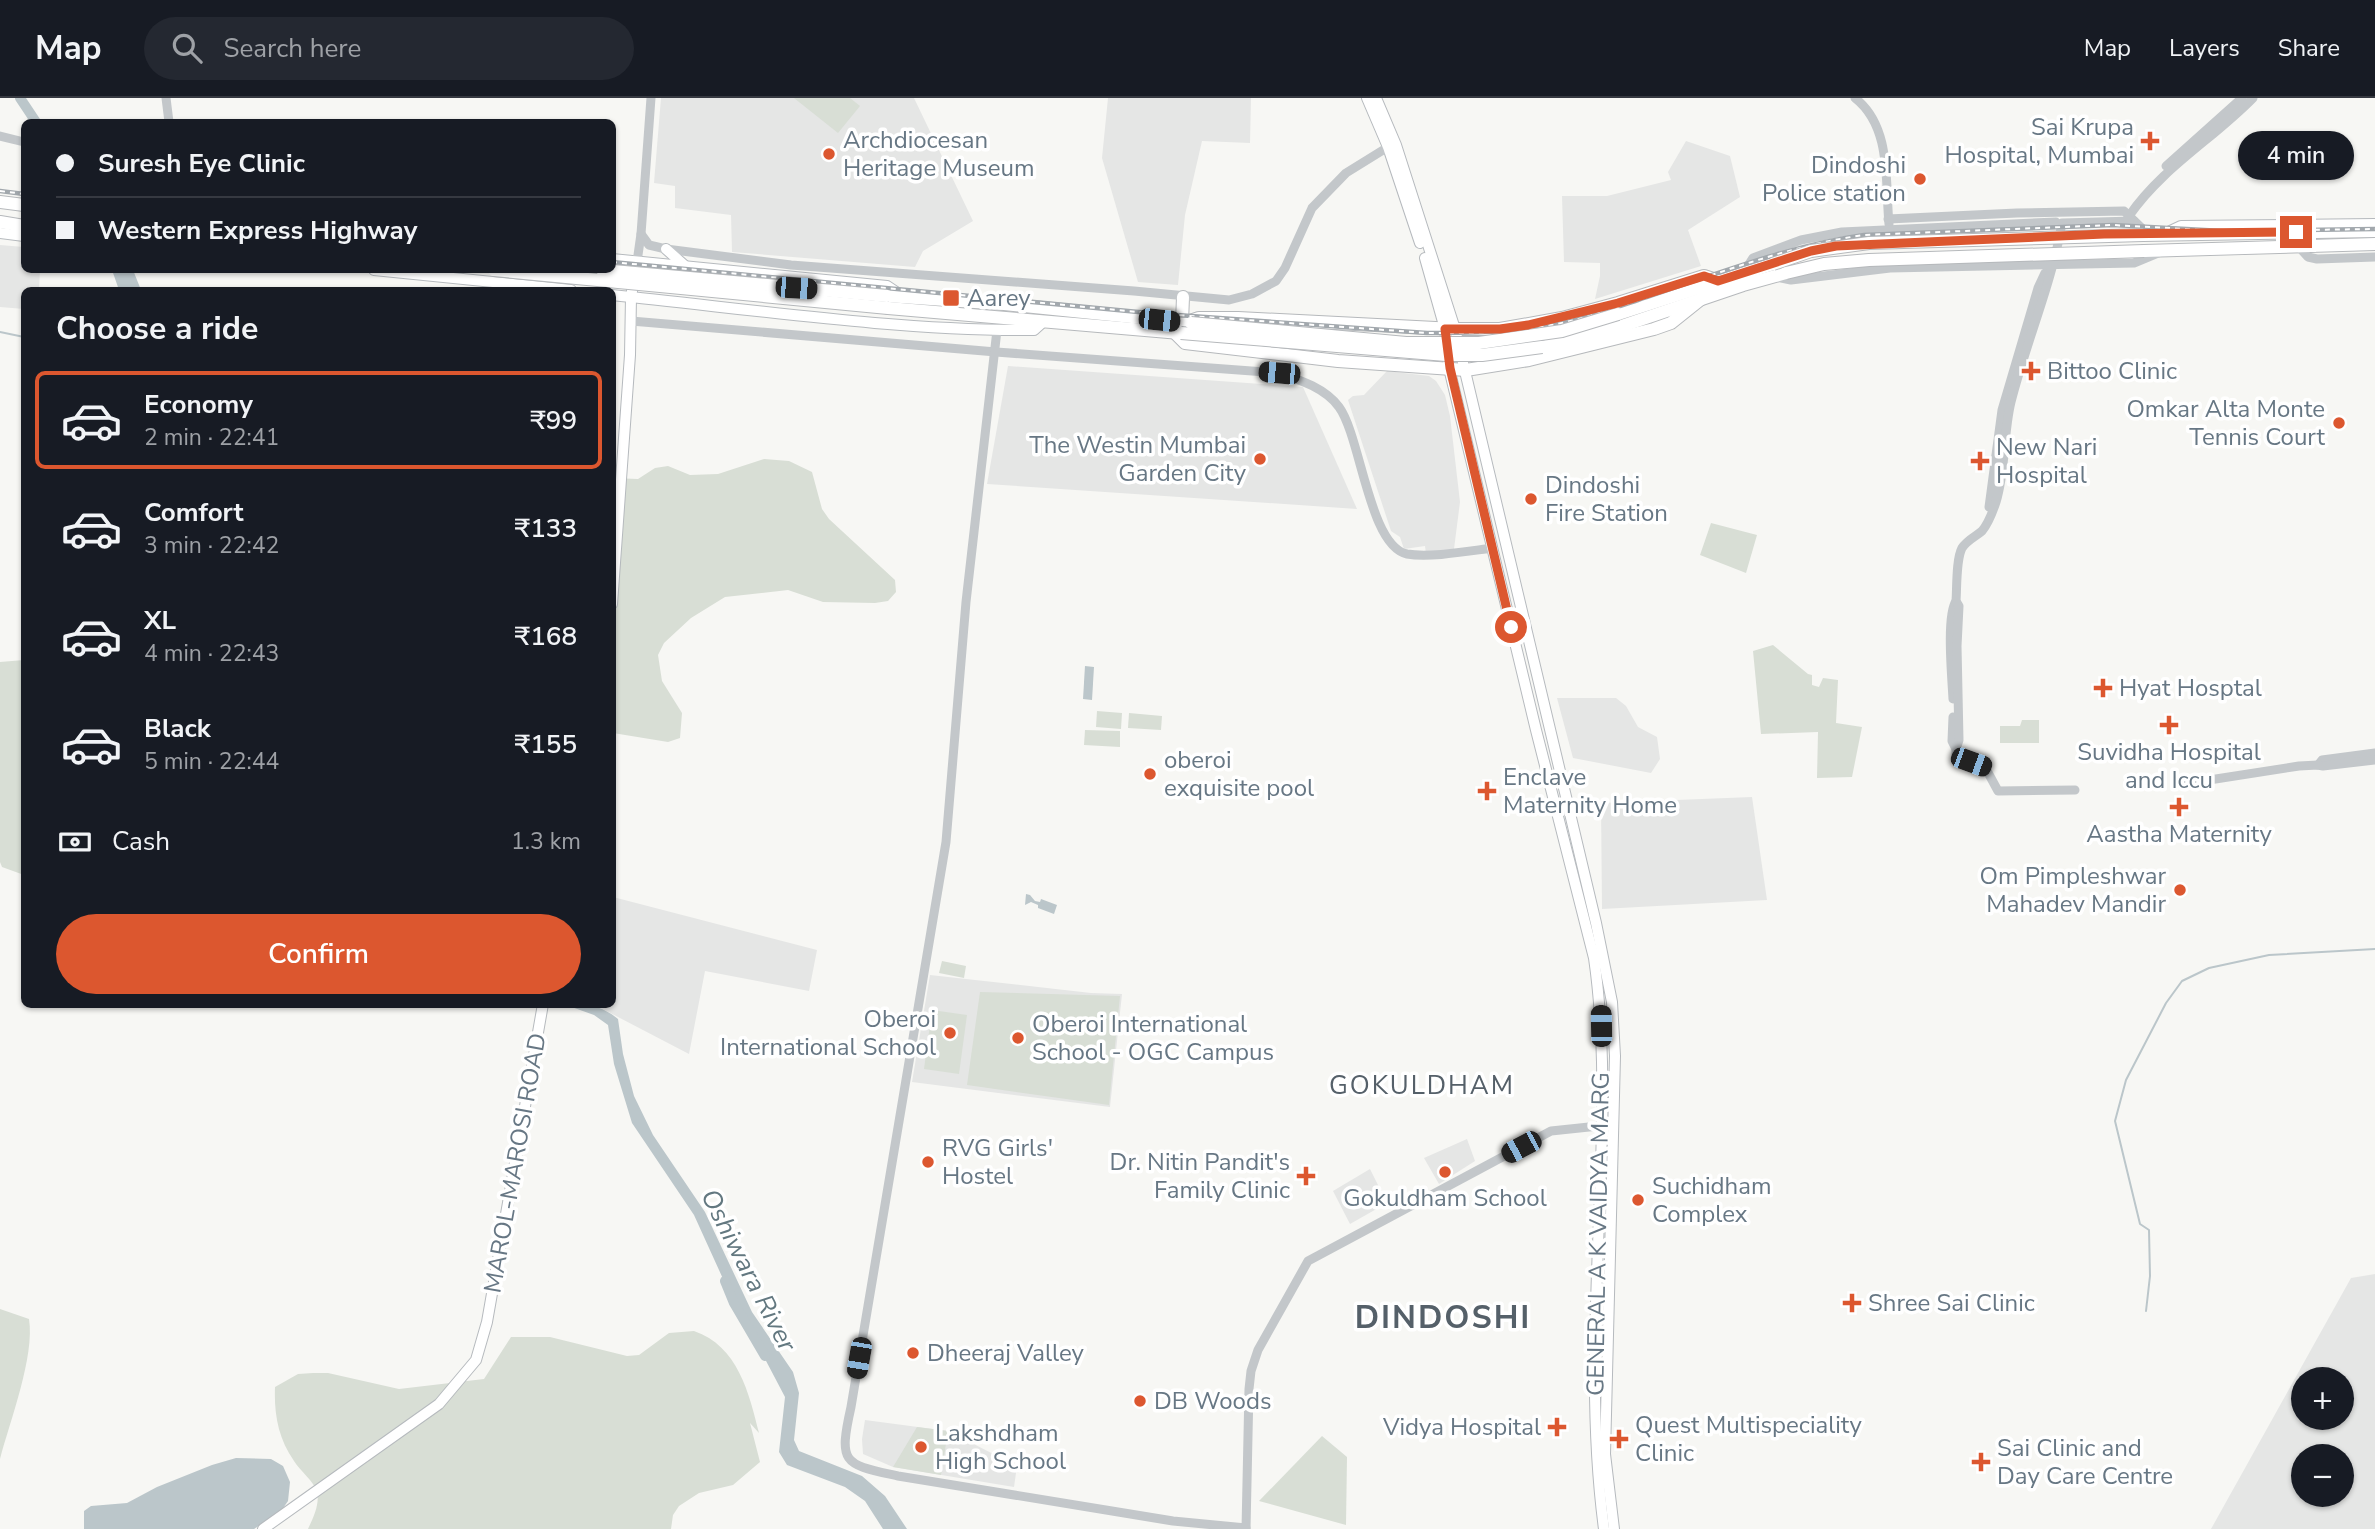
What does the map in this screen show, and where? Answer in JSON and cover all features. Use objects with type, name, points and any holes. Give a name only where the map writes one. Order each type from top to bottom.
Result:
[{"type":"highway","points":[[0,199],[21,204]]},
{"type":"highway","points":[[0,215],[21,218]]},
{"type":"highway","points":[[0,222],[21,226]]},
{"type":"highway","points":[[1776,272],[1811,251],[1869,243],[2373,231]]},
{"type":"highway","points":[[531,273],[887,302],[905,298],[1004,304],[1429,354],[1482,355],[1542,348],[1718,281],[1824,264],[1869,260],[2297,245],[2373,231]]},
{"type":"highway","points":[[616,272],[1044,321],[1183,327],[1199,318],[1238,317],[1450,329],[1500,329],[1528,325],[1618,303],[1704,276],[1718,281]]},
{"type":"highway","points":[[1620,320],[1701,299],[1743,279]]},
{"type":"highway","points":[[1183,297],[1185,343],[1466,370],[1530,360],[1654,329],[1671,323],[1701,299]]},
{"type":"highway","points":[[1365,362],[1367,324]]},
{"type":"main road","points":[[1367,98],[1388,147],[1450,329]]},
{"type":"main road","points":[[1376,98],[1396,145],[1450,329]]},
{"type":"main road","points":[[0,199],[21,199]]},
{"type":"main road","points":[[0,233],[21,236]]},
{"type":"main road","points":[[666,249],[684,265]]},
{"type":"main road","points":[[616,260],[887,286],[905,298]]},
{"type":"main road","points":[[616,544],[631,297],[637,262]]},
{"type":"main road","points":[[456,273],[551,287]]},
{"type":"main road","points":[[616,295],[882,322],[998,330],[1034,330],[1044,321]]},
{"type":"main road","name":"GENERAL A K VAIDYA MARG","points":[[1450,329],[1450,368],[1538,742],[1594,958],[1600,1004],[1608,1125],[1605,1454],[1614,1529]]},
{"type":"main road","name":"GENERAL A K VAIDYA MARG","points":[[1450,329],[1466,370],[1604,958],[1615,1035],[1608,1125],[1594,1434],[1604,1529]]},
{"type":"main road","name":"MAROL-MAROSI ROAD","points":[[263,1529],[439,1404],[476,1360],[487,1322],[542,1008]]},
{"type":"street","points":[[166,98],[169,119]]},
{"type":"street","points":[[637,262],[651,98]]},
{"type":"street","points":[[1855,98],[1867,108],[1883,148],[1889,224]]},
{"type":"street","points":[[2129,216],[2145,192],[2242,98]]},
{"type":"street","points":[[2176,161],[2235,116],[2253,98]]},
{"type":"street","points":[[0,138],[21,142]]},
{"type":"street","points":[[641,234],[649,245],[666,249],[790,265],[1229,300],[1252,294],[1276,281],[1285,268],[1312,208],[1346,173],[1388,147]]},
{"type":"street","points":[[1743,279],[1754,258],[1801,240],[1889,224],[1988,227],[2056,218],[2129,216],[2152,235]]},
{"type":"street","points":[[2075,790],[1998,791],[1985,767],[1956,753],[1959,740],[1954,634],[1955,616],[1959,606],[1956,601],[1960,553],[1971,538],[1983,529],[1995,506],[2001,482],[2005,429],[2018,363],[2041,289],[2052,265],[2062,223],[2129,216]]},
{"type":"street","points":[[2052,265],[2056,218]]},
{"type":"street","points":[[2297,245],[2308,257],[2375,257]]},
{"type":"street","points":[[1776,272],[1791,280],[1890,268],[2134,263],[2163,251]]},
{"type":"street","points":[[631,321],[1279,373],[1324,393],[1338,406],[1349,426],[1378,522],[1389,543],[1406,554],[1493,548]]},
{"type":"street","points":[[998,330],[966,602],[946,842],[844,1438],[845,1452],[858,1468],[910,1478],[1173,1521],[1246,1529],[1251,1371],[1258,1350],[1308,1261],[1551,1131],[1608,1125]]},
{"type":"street","points":[[2352,759],[2375,753]]},
{"type":"street","points":[[2177,785],[2318,765],[2322,760],[2375,760]]},
{"type":"shaded area","points":[[661,98],[914,98],[973,221],[923,251],[915,267],[732,252],[731,215],[675,208],[675,186],[654,183]]},
{"type":"shaded area","points":[[794,98],[850,98],[860,106],[838,133]]},
{"type":"shaded area","points":[[1108,98],[1251,98],[1250,143],[1202,141],[1185,215],[1178,285],[1138,282],[1102,158]]},
{"type":"shaded area","points":[[1686,141],[1730,156],[1740,197],[1688,230],[1701,266],[1595,299],[1600,263],[1564,262],[1562,196],[1607,196],[1671,180],[1668,172]]},
{"type":"shaded area","points":[[0,245],[21,247],[21,273],[40,273],[39,287],[21,287],[21,309],[0,307]]},
{"type":"shaded area","points":[[113,273],[134,273],[140,287],[118,287]]},
{"type":"shaded area","points":[[1008,366],[1303,387],[1357,509],[987,484]]},
{"type":"shaded area","points":[[1387,371],[1429,376],[1436,381],[1445,395],[1460,502],[1454,549],[1426,554],[1425,546],[1404,549],[1400,537],[1391,531],[1348,400],[1353,396],[1364,395]]},
{"type":"shaded area","points":[[764,459],[789,461],[812,472],[822,509],[829,519],[895,580],[896,592],[888,601],[875,603],[823,602],[788,590],[725,597],[691,618],[664,643],[658,655],[662,681],[682,713],[680,738],[668,742],[616,733],[616,478],[638,479],[655,468],[668,466],[690,475],[718,474]]},
{"type":"shaded area","points":[[1711,523],[1757,535],[1746,573],[1700,555]]},
{"type":"shaded area","points":[[1773,645],[1812,675],[1812,685],[1819,687],[1823,678],[1838,680],[1836,723],[1862,727],[1852,777],[1817,778],[1818,732],[1761,734],[1753,651]]},
{"type":"shaded area","points":[[21,660],[21,874],[2,867],[0,862],[0,662]]},
{"type":"shaded area","points":[[1085,666],[1094,667],[1092,700],[1083,699]]},
{"type":"shaded area","points":[[1557,698],[1616,698],[1626,706],[1638,727],[1657,737],[1660,759],[1651,773],[1573,758]]},
{"type":"shaded area","points":[[1097,711],[1122,713],[1121,729],[1096,727]]},
{"type":"shaded area","points":[[1129,713],[1162,716],[1161,730],[1128,728]]},
{"type":"shaded area","points":[[2022,720],[2039,720],[2039,743],[2000,743],[2000,726],[2020,726]]},
{"type":"shaded area","points":[[1085,730],[1120,731],[1120,747],[1084,745]]},
{"type":"shaded area","points":[[1752,797],[1767,900],[1602,909],[1601,803]]},
{"type":"shaded area","points":[[1026,894],[1035,901],[1040,902],[1041,899],[1057,905],[1054,914],[1031,902],[1025,905]]},
{"type":"shaded area","points":[[616,898],[817,950],[809,991],[705,971],[689,1054],[601,1008],[616,1008]]},
{"type":"shaded area","points":[[942,961],[966,966],[964,978],[939,973]]},
{"type":"shaded area","name":"Oberoi International School - OGC Campus","points":[[930,975],[1122,994],[1110,1107],[912,1082]]},
{"type":"shaded area","name":"Oberoi International School - OGC Campus","points":[[980,992],[1120,996],[1109,1105],[967,1085]]},
{"type":"shaded area","points":[[574,1008],[599,1008],[618,1019],[623,1054],[634,1096],[653,1135],[705,1212],[752,1312],[793,1372],[799,1393],[794,1440],[799,1451],[862,1476],[885,1496],[907,1529],[883,1529],[865,1501],[845,1487],[787,1465],[779,1452],[785,1397],[724,1281],[694,1215],[632,1123],[614,1064],[608,1025],[594,1015]]},
{"type":"shaded area","name":"Oberoi International School","points":[[932,1010],[967,1015],[959,1074],[924,1069]]},
{"type":"shaded area","name":"Gokuldham School","points":[[1467,1139],[1475,1161],[1439,1184],[1424,1158]]},
{"type":"shaded area","points":[[1370,1169],[1387,1203],[1350,1224],[1333,1191]]},
{"type":"shaded area","points":[[2375,1274],[2375,1529],[2211,1529],[2291,1386],[2291,1430],[2354,1430],[2354,1367],[2301,1367],[2351,1278]]},
{"type":"shaded area","points":[[0,1309],[29,1319],[30,1334],[25,1370],[0,1459]]},
{"type":"shaded area","points":[[694,1331],[721,1348],[739,1373],[751,1402],[759,1433],[750,1423],[760,1462],[733,1485],[699,1493],[679,1506],[673,1515],[671,1529],[308,1529],[317,1506],[317,1492],[284,1444],[275,1407],[275,1387],[298,1374],[328,1373],[399,1389],[484,1379],[511,1337],[550,1337],[627,1356],[639,1355],[669,1333]]},
{"type":"shaded area","name":"Lakshdham High School","points":[[865,1420],[948,1431],[1017,1466],[1014,1487],[893,1467],[863,1454]]},
{"type":"shaded area","points":[[917,1427],[948,1431],[941,1475],[893,1467]]},
{"type":"shaded area","points":[[1322,1436],[1347,1457],[1346,1525],[1259,1501]]},
{"type":"shaded area","points":[[236,1458],[271,1459],[283,1466],[290,1482],[288,1501],[281,1511],[254,1529],[84,1529],[84,1511],[91,1506],[127,1503],[157,1487]]},
{"type":"waterway","name":"Oshiwara River","points":[[20,98],[34,119]]},
{"type":"waterway","points":[[0,332],[21,336]]},
{"type":"waterway","points":[[2146,1311],[2150,1276],[2149,1230],[2140,1224],[2115,1121],[2126,1080],[2166,1003],[2182,981],[2209,968],[2269,955],[2375,949]]},
{"type":"waterway","name":"Oshiwara River","points":[[725,1281],[734,1303],[765,1356]]},
{"type":"railway","points":[[0,191],[21,194]]},
{"type":"railway","points":[[616,262],[1149,313],[1427,333],[1462,333],[1532,328],[1575,320],[1778,254],[1864,235],[2113,225],[2223,231],[2375,229]]},
{"type":"place","name":"Sai Krupa Hospital, Mumbai","points":[[2150,141]]},
{"type":"place","name":"Archdiocesan Heritage Museum","points":[[829,154]]},
{"type":"place","name":"Dindoshi Police station","points":[[1920,179]]},
{"type":"place","name":"Aarey","points":[[951,298]]},
{"type":"place","name":"Bittoo Clinic","points":[[2031,371]]},
{"type":"place","name":"Omkar Alta Monte Tennis Court","points":[[2339,423]]},
{"type":"place","name":"The Westin Mumbai Garden City","points":[[1260,459]]},
{"type":"place","name":"New Nari Hospital","points":[[1980,461]]},
{"type":"place","name":"Dindoshi Fire Station","points":[[1531,499]]},
{"type":"place","name":"Hyat Hosptal","points":[[2103,688]]},
{"type":"place","name":"Suvidha Hospital and Iccu","points":[[2169,725]]},
{"type":"place","name":"oberoi exquisite pool","points":[[1150,774]]},
{"type":"place","name":"Enclave Maternity Home","points":[[1487,791]]},
{"type":"place","name":"Aastha Maternity","points":[[2179,807]]},
{"type":"place","name":"Om Pimpleshwar Mahadev Mandir","points":[[2180,890]]},
{"type":"place","name":"Oberoi International School","points":[[950,1033]]},
{"type":"place","name":"Oberoi International School - OGC Campus","points":[[1018,1038]]},
{"type":"place","name":"RVG Girls' Hostel","points":[[928,1162]]},
{"type":"place","name":"Gokuldham School","points":[[1445,1172]]},
{"type":"place","name":"Dr. Nitin Pandit's Family Clinic","points":[[1306,1176]]},
{"type":"place","name":"Suchidham Complex","points":[[1638,1200]]},
{"type":"place","name":"Shree Sai Clinic","points":[[1852,1303]]},
{"type":"place","name":"Dheeraj Valley","points":[[913,1353]]},
{"type":"place","name":"DB Woods","points":[[1140,1401]]},
{"type":"place","name":"Vidya Hospital","points":[[1557,1427]]},
{"type":"place","name":"Quest Multispeciality Clinic","points":[[1619,1439]]},
{"type":"place","name":"Lakshdham High School","points":[[921,1447]]},
{"type":"place","name":"Sai Clinic and Day Care Centre","points":[[1981,1462]]},
{"type":"district","name":"GOKULDHAM","points":[[1422,1085]]},
{"type":"district","name":"DINDOSHI","points":[[1443,1317]]},
{"type":"route","points":[[1511,627],[1450,368],[1445,329],[1500,329],[1562,318],[1704,276],[1718,281],[1811,251],[1836,246],[2104,234],[2296,232]]}]
